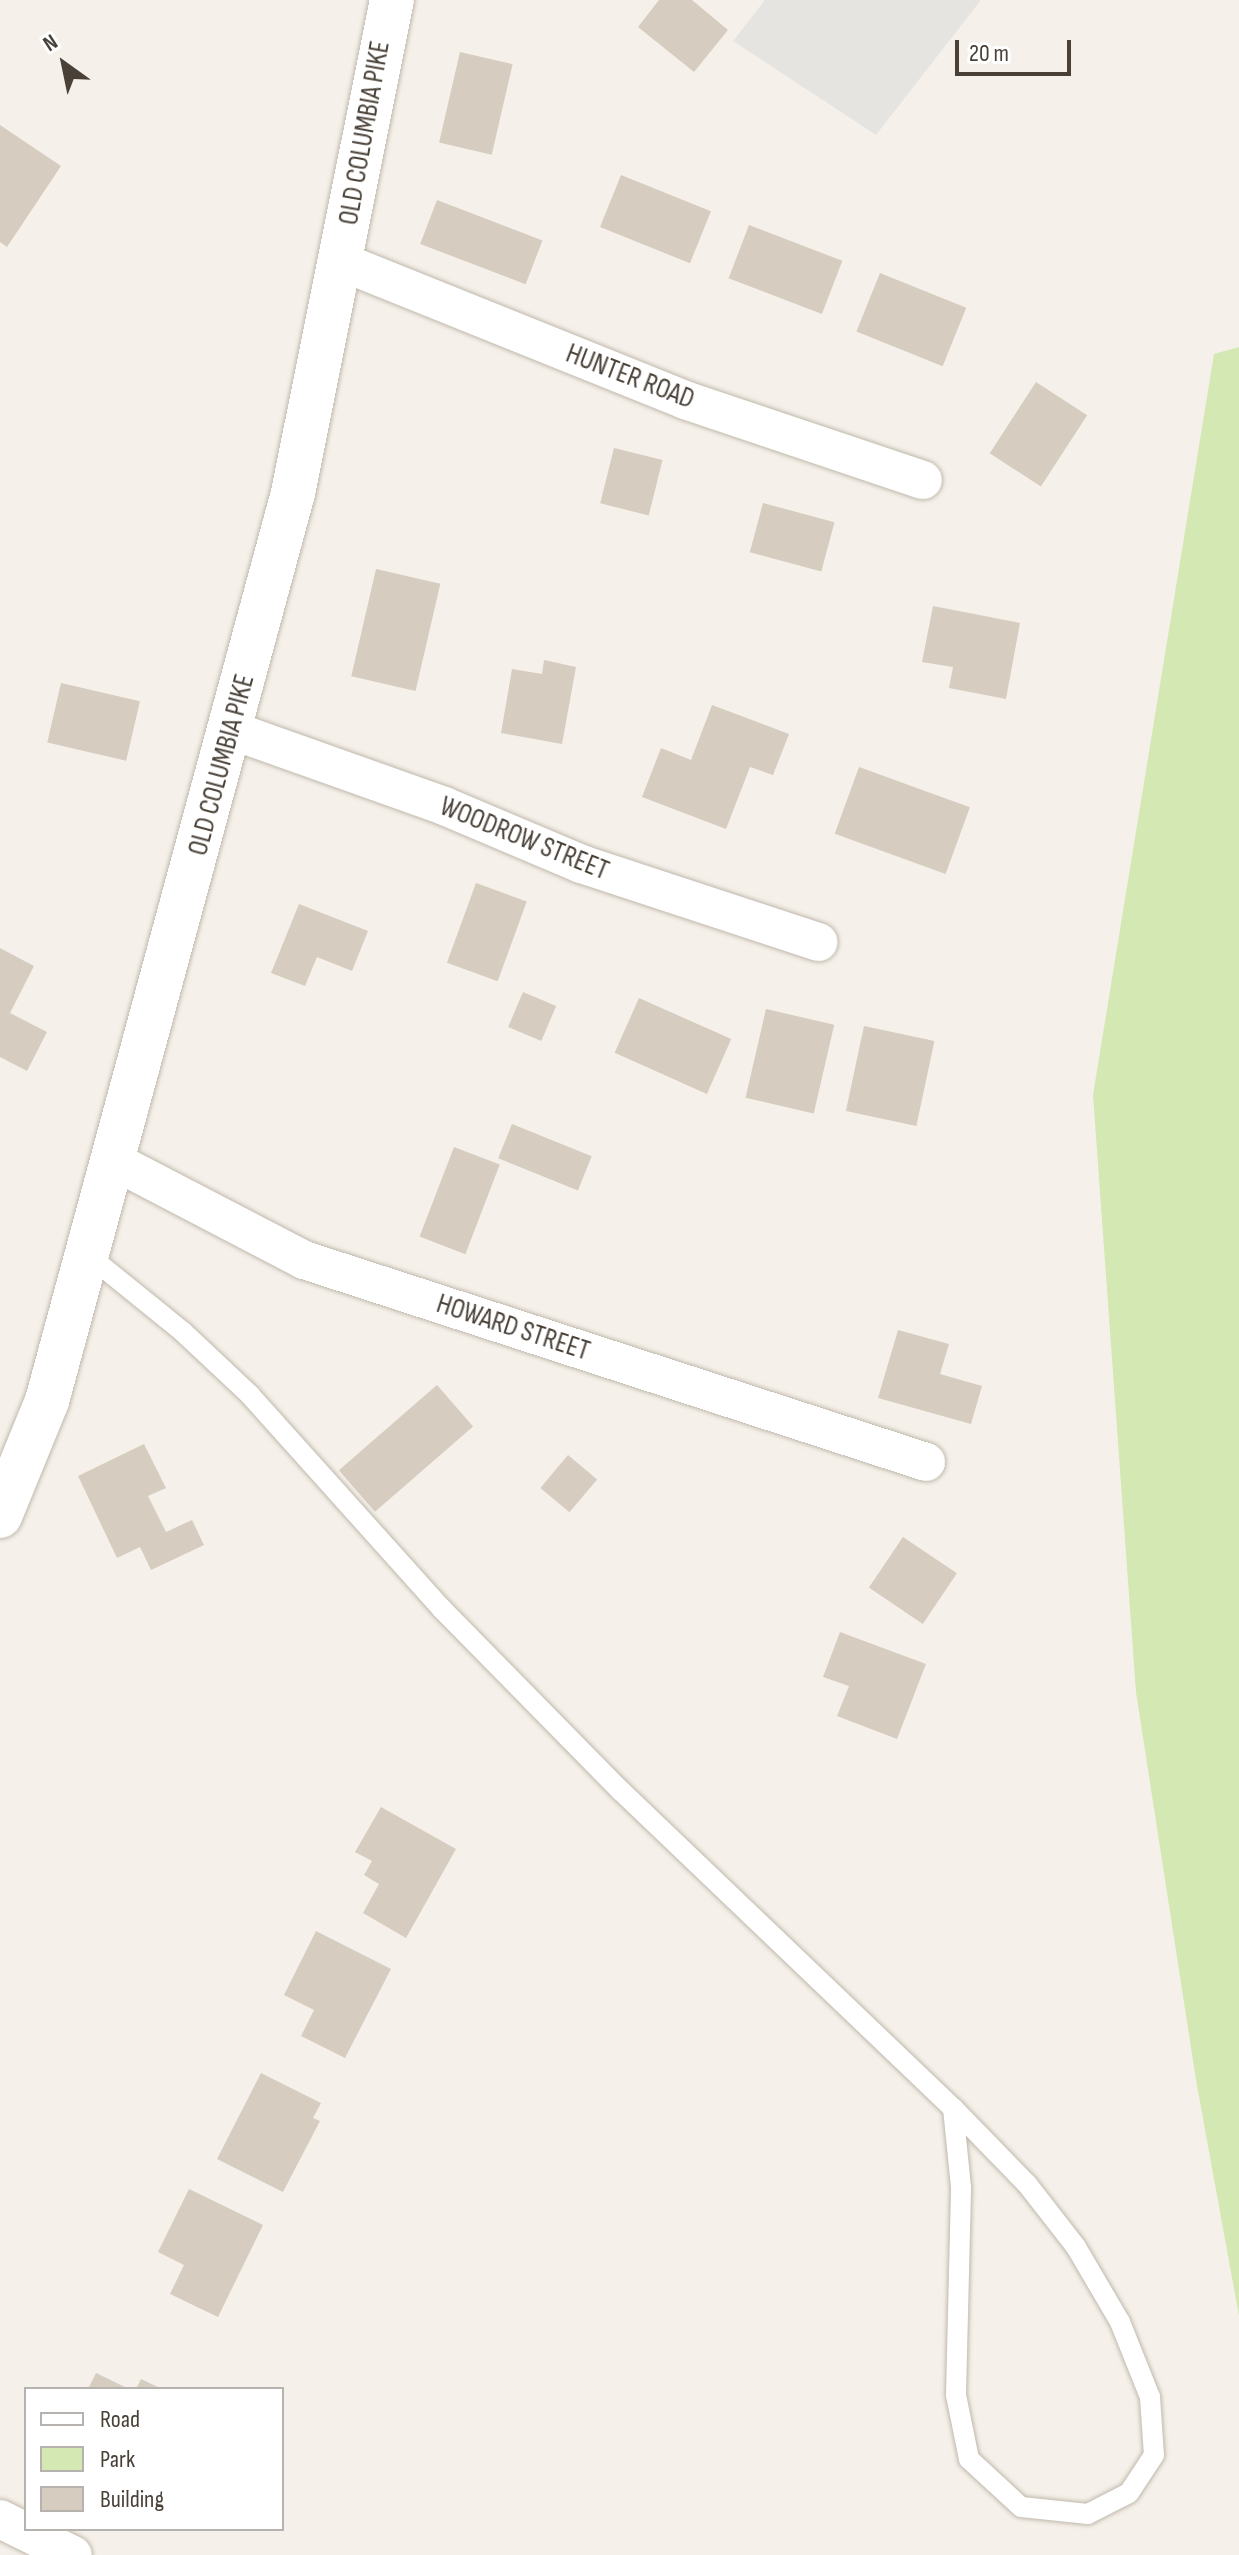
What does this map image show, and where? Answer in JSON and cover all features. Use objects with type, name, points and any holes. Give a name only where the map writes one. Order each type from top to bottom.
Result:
[{"type":"street","name":"OLD COLUMBIA PIKE","points":[[0,1516],[47,1401],[293,493],[342,262],[392,0]]},
{"type":"street","name":"HUNTER ROAD","points":[[342,262],[685,400],[923,480]]},
{"type":"street","name":"WOODROW STREET","points":[[231,730],[444,806],[581,864],[818,942]]},
{"type":"street","name":"HOWARD STREET","points":[[114,1161],[304,1260],[926,1462]]},
{"type":"street","points":[[0,2519],[24,2531]]},
{"type":"street","points":[[24,2531],[73,2555]]},
{"type":"lane","points":[[88,1255],[183,1332],[250,1395],[442,1609],[621,1791],[953,2108],[1027,2184],[1076,2247],[1120,2322],[1150,2397],[1154,2455],[1129,2493],[1088,2514],[1021,2507],[969,2459],[956,2395],[961,2203],[953,2108]]},
{"type":"green space","points":[[1239,347],[1239,2316],[1196,2080],[1136,1692],[1093,1095],[1214,354]]},
{"type":"shaded area","points":[[765,0],[981,0],[876,135],[733,41]]},
{"type":"building","points":[[659,0],[692,0],[728,30],[694,72],[638,27]]},
{"type":"building","points":[[460,52],[513,64],[492,155],[439,143]]},
{"type":"building","points":[[0,125],[61,166],[7,247],[0,242]]},
{"type":"building","points":[[621,175],[711,211],[690,263],[600,227]]},
{"type":"building","points":[[437,200],[542,240],[526,284],[420,244]]},
{"type":"building","points":[[749,225],[842,261],[822,314],[729,278]]},
{"type":"building","points":[[880,273],[966,308],[943,366],[856,331]]},
{"type":"building","points":[[1036,382],[1087,415],[1041,487],[990,453]]},
{"type":"building","points":[[614,448],[663,460],[649,515],[600,503]]},
{"type":"building","points":[[763,503],[834,522],[821,571],[750,552]]},
{"type":"building","points":[[376,569],[440,584],[416,691],[351,676]]},
{"type":"building","points":[[933,606],[1020,623],[1006,699],[949,688],[953,667],[922,662]]},
{"type":"building","points":[[544,660],[576,667],[562,744],[501,733],[512,669],[542,674]]},
{"type":"building","points":[[61,683],[140,701],[126,761],[47,742]]},
{"type":"building","points":[[712,705],[789,734],[773,775],[750,767],[726,829],[642,797],[661,748],[691,760]]},
{"type":"building","points":[[859,767],[970,807],[946,874],[835,834]]},
{"type":"building","points":[[476,883],[527,901],[498,981],[447,963]]},
{"type":"building","points":[[299,904],[368,931],[352,971],[317,957],[305,986],[271,973]]},
{"type":"building","points":[[0,948],[34,966],[10,1013],[47,1032],[27,1071],[0,1057]]},
{"type":"building","points":[[523,992],[556,1006],[541,1041],[508,1027]]},
{"type":"building","points":[[639,998],[731,1039],[707,1094],[615,1053]]},
{"type":"building","points":[[766,1009],[834,1025],[814,1113],[746,1098]]},
{"type":"building","points":[[864,1026],[934,1041],[916,1126],[846,1111]]},
{"type":"building","points":[[512,1124],[592,1156],[578,1191],[498,1158]]},
{"type":"building","points":[[454,1147],[500,1165],[465,1254],[420,1237]]},
{"type":"building","points":[[898,1330],[949,1344],[940,1374],[982,1386],[971,1424],[878,1398]]},
{"type":"building","points":[[437,1385],[473,1427],[375,1512],[339,1470]]},
{"type":"building","points":[[144,1444],[166,1488],[148,1496],[166,1532],[192,1520],[204,1545],[151,1570],[140,1547],[117,1558],[78,1476]]},
{"type":"building","points":[[568,1455],[597,1479],[569,1512],[540,1488]]},
{"type":"building","points":[[903,1537],[957,1573],[923,1624],[869,1588]]},
{"type":"building","points":[[840,1632],[926,1664],[897,1739],[837,1716],[849,1686],[823,1677]]},
{"type":"building","points":[[381,1807],[456,1849],[406,1938],[363,1913],[379,1884],[364,1875],[372,1861],[355,1852]]},
{"type":"building","points":[[316,1931],[391,1969],[345,2058],[301,2036],[314,2010],[284,1995]]},
{"type":"building","points":[[261,2073],[321,2103],[313,2118],[320,2121],[283,2192],[217,2159]]},
{"type":"building","points":[[189,2189],[263,2225],[218,2317],[170,2294],[184,2265],[158,2252]]},
{"type":"building","points":[[96,2373],[125,2387],[89,2387]]},
{"type":"building","points":[[141,2379],[158,2387],[137,2387]]}]
